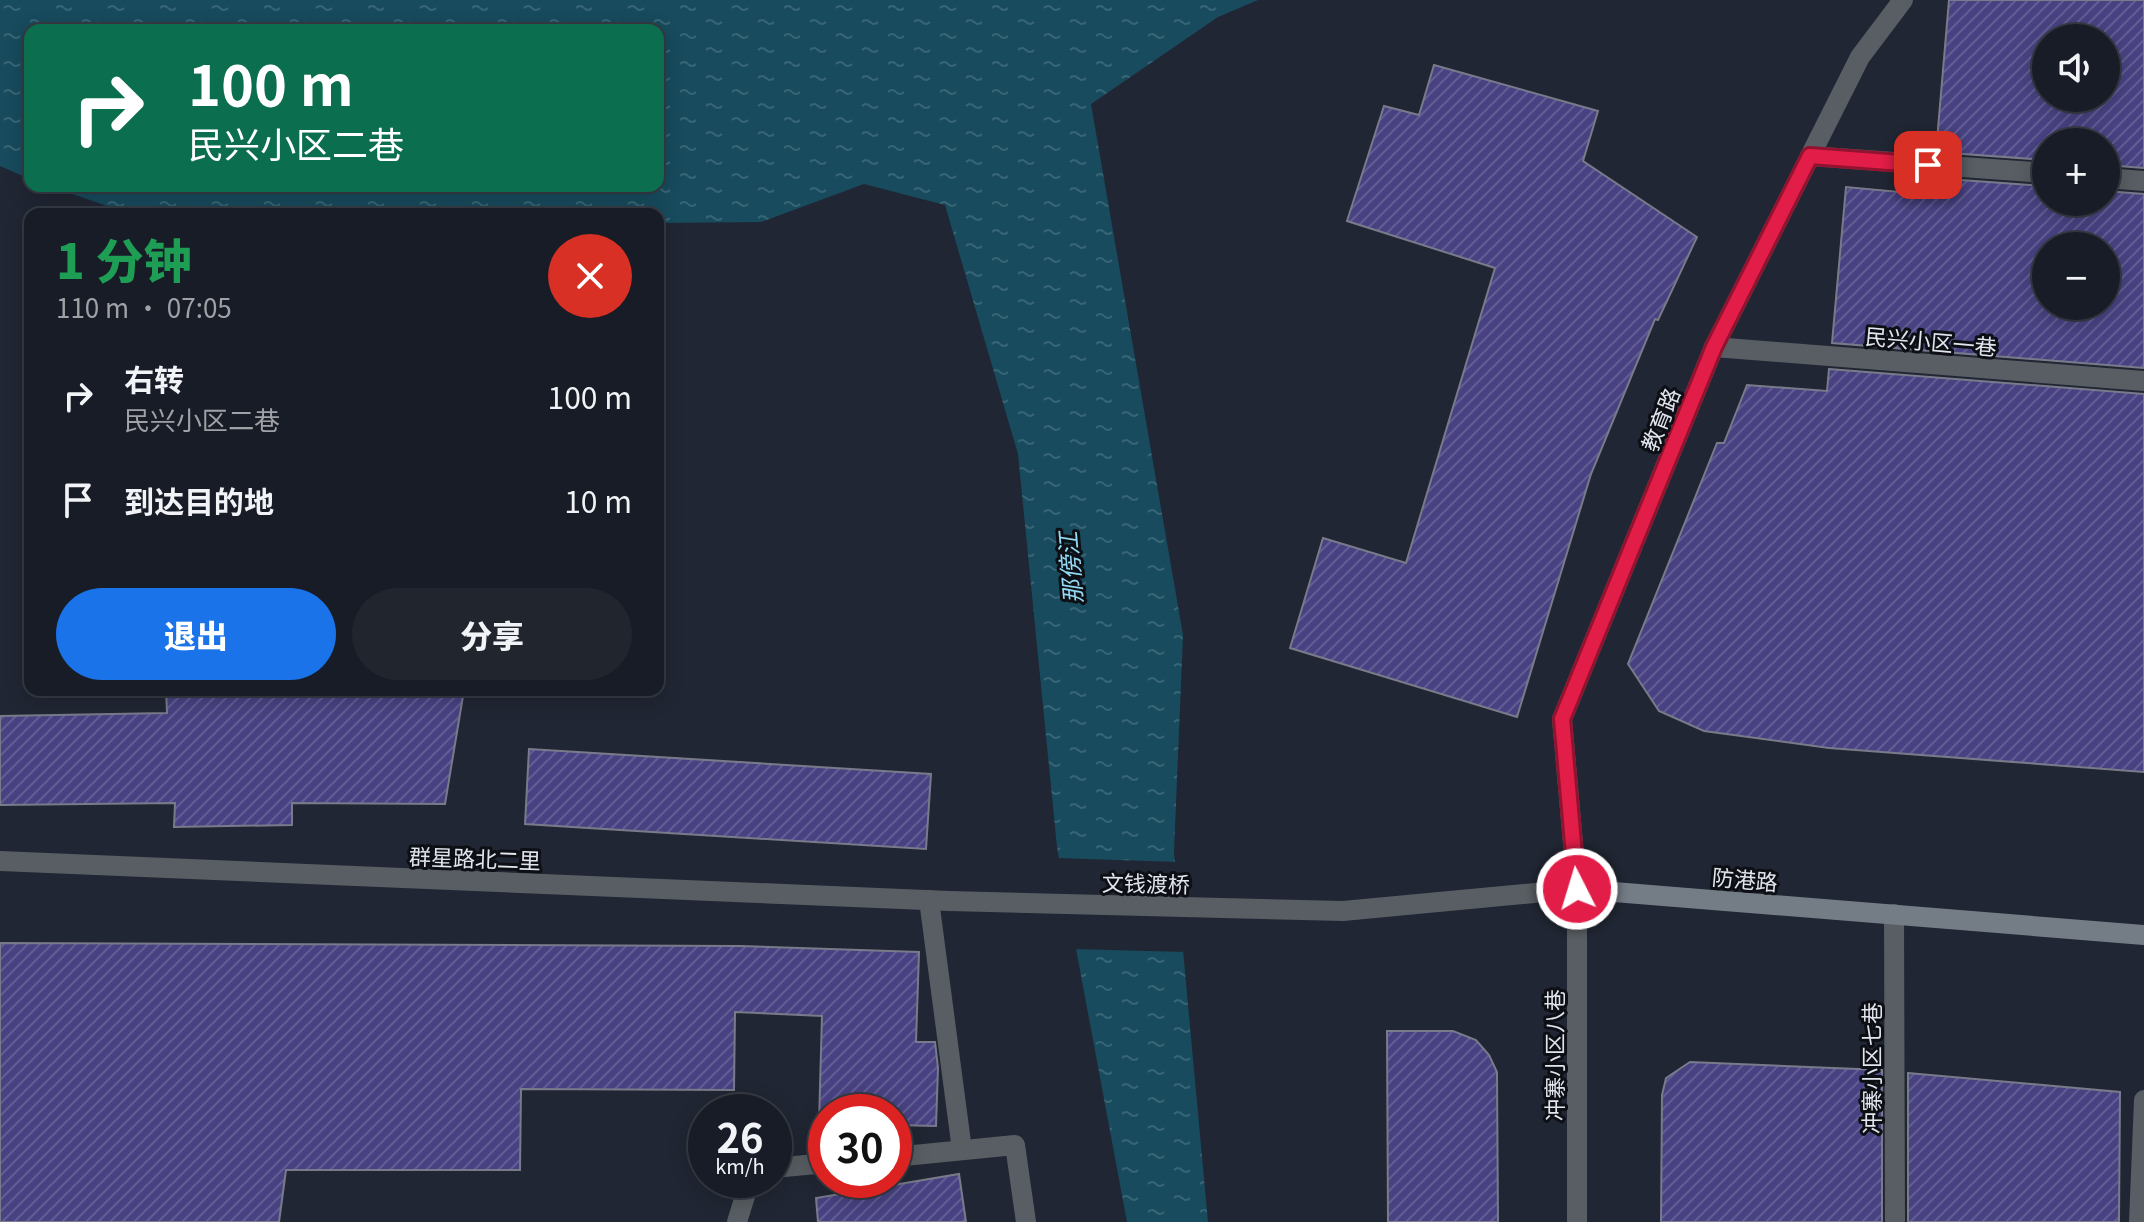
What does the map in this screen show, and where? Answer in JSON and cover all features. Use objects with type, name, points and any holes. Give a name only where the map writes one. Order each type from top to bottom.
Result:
[{"type":"street","name":"教育路","points":[[1577,889],[1562,719],[1714,347],[1860,57],[1903,0]]},
{"type":"street","points":[[1810,156],[2032,172]]},
{"type":"street","points":[[2120,179],[2144,181]]},
{"type":"street","name":"民兴小区一巷","points":[[1714,347],[2144,381]]},
{"type":"street","name":"群星路北二里","points":[[0,861],[939,901]]},
{"type":"street","name":"防港路","points":[[1343,911],[1577,889],[2144,935]]},
{"type":"street","name":"冲寨小区八巷","points":[[1577,889],[1577,1222]]},
{"type":"street","points":[[939,901],[962,1150]]},
{"type":"street","name":"文钱渡桥","points":[[939,901],[1343,911]]},
{"type":"street","name":"冲寨小区七巷","points":[[1894,914],[1895,1222]]},
{"type":"street","points":[[2139,1222],[2144,1100]]},
{"type":"street","points":[[912,1155],[1015,1145],[1026,1222]]},
{"type":"street","points":[[737,1222],[744,1198]]},
{"type":"water","name":"那傍江","points":[[0,0],[1258,0],[1218,17],[1091,104],[1183,635],[1174,852],[1208,1222],[1127,1222],[1057,847],[1018,454],[945,205],[864,184],[761,222],[664,223],[664,208],[166,208],[107,206],[67,192],[664,192],[664,24],[24,24],[24,176],[0,166]]},
{"type":"pier","points":[[1055,858],[1179,862],[1187,952],[1072,949]]},
{"type":"building","points":[[1949,0],[2144,0],[2144,168],[2120,166],[2120,128],[2032,128],[2032,159],[1936,152]]},
{"type":"building","points":[[1434,65],[1598,111],[1583,161],[1697,237],[1658,320],[1655,319],[1591,474],[1517,717],[1290,648],[1323,538],[1406,563],[1495,268],[1347,221],[1384,106],[1419,115]]},
{"type":"building","points":[[1933,178],[2032,185],[2032,216],[2120,216],[2120,192],[2144,194],[2144,368],[1832,343],[1846,187],[1932,195]]},
{"type":"building","points":[[1829,369],[2144,394],[2144,772],[1829,748],[1704,731],[1659,711],[1628,664],[1717,443],[1724,443],[1747,385],[1827,391]]},
{"type":"building","points":[[166,696],[463,696],[445,804],[292,803],[292,825],[174,827],[175,803],[0,805],[0,716],[167,713]]},
{"type":"building","points":[[529,749],[931,774],[926,849],[525,824]]},
{"type":"building","points":[[0,943],[740,946],[919,952],[916,1042],[935,1042],[938,1068],[936,1126],[912,1125],[912,1094],[820,1094],[822,1016],[735,1012],[734,1090],[521,1089],[520,1170],[286,1170],[279,1222],[0,1222]]},
{"type":"building","points":[[1387,1031],[1453,1031],[1476,1040],[1489,1055],[1497,1072],[1498,1222],[1388,1222]]},
{"type":"building","points":[[1690,1062],[1882,1070],[1882,1222],[1661,1222],[1662,1095],[1666,1078]]},
{"type":"building","points":[[1908,1073],[2120,1092],[2119,1222],[1908,1222]]},
{"type":"building","points":[[959,1174],[966,1222],[818,1222],[816,1198],[912,1198],[912,1182]]},
{"type":"route","points":[[1577,889],[1562,719],[1714,347],[1810,156],[1928,165]]}]
